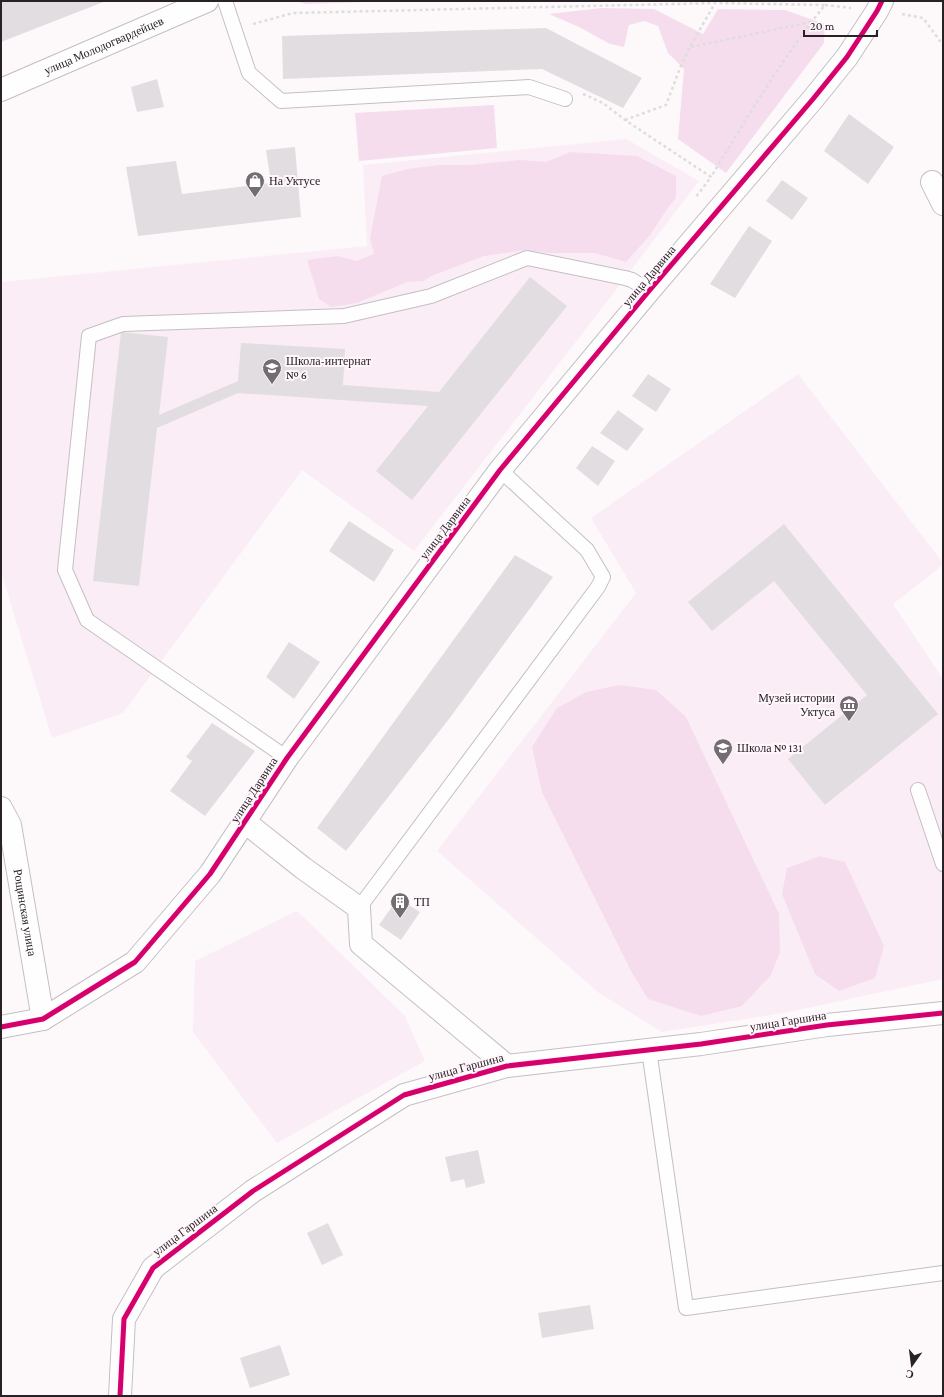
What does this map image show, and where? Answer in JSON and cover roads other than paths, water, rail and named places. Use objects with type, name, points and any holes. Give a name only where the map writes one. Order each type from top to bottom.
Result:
[{"type":"street","name":"улица Молодогвардейцев","points":[[1,90],[207,1]]},
{"type":"street","name":"улица Дарвина","points":[[1,1027],[43,1019],[135,962],[210,874],[287,758],[500,470],[649,291],[813,99],[847,57],[878,11],[882,1]]},
{"type":"street","points":[[932,182],[943,204]]},
{"type":"street","name":"Рощинская улица","points":[[1,808],[10,825],[43,1019]]},
{"type":"street","points":[[245,822],[303,868],[359,908],[361,944],[507,1066]]},
{"type":"street","name":"улица Гаршина","points":[[120,1396],[124,1319],[153,1268],[253,1191],[404,1095],[507,1066],[701,1044],[828,1025],[943,1013]]},
{"type":"lane","points":[[225,1],[249,73],[281,101],[529,87],[565,99]]},
{"type":"lane","points":[[287,758],[87,620],[65,570],[89,336],[123,324],[344,316],[431,296],[527,258],[625,278],[632,280],[649,291]]},
{"type":"lane","points":[[359,908],[598,588],[603,577],[587,550],[500,470]]},
{"type":"lane","points":[[918,790],[943,864]]},
{"type":"lane","points":[[649,1050],[686,1308],[943,1273]]},
{"type":"place","name":"На Уктусе","points":[[255,198]]},
{"type":"place","name":"Школа-интернат № 6","points":[[272,385]]},
{"type":"place","name":"Музей истории Уктуса","points":[[849,722]]},
{"type":"place","name":"Школа № 131","points":[[723,765]]},
{"type":"place","name":"ТП","points":[[400,919]]}]
